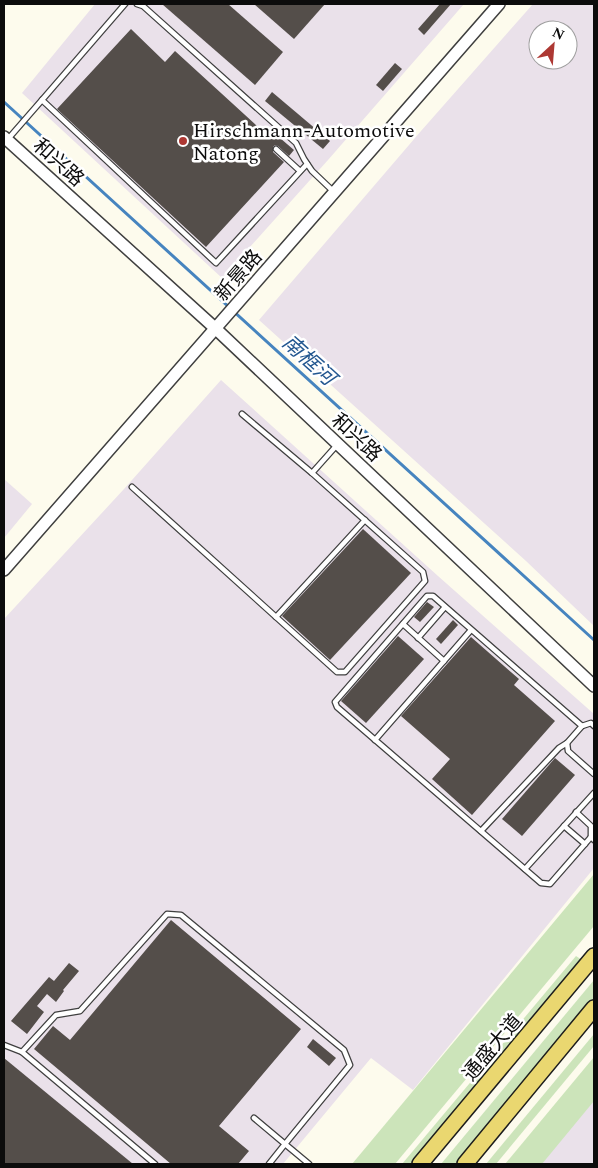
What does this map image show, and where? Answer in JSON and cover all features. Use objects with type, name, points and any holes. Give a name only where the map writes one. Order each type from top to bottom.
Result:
[{"type":"main road","name":"通盛大道","points":[[420,1164],[594,956]]},
{"type":"main road","points":[[465,1164],[594,1008]]},
{"type":"street","name":"新景路","points":[[4,570],[499,4]]},
{"type":"street","name":"和兴路","points":[[6,139],[216,329],[594,686]]},
{"type":"lane","points":[[6,139],[36,108],[125,4]]},
{"type":"lane","points":[[137,4],[143,6],[296,142],[312,171],[335,192]]},
{"type":"lane","points":[[42,100],[216,263],[307,164]]},
{"type":"lane","points":[[276,149],[300,171]]},
{"type":"lane","points":[[132,487],[337,672],[346,672],[425,581],[423,572],[312,473],[242,414]]},
{"type":"lane","points":[[312,473],[338,444]]},
{"type":"lane","points":[[276,617],[365,520]]},
{"type":"lane","points":[[576,812],[591,826],[592,839],[585,844],[550,884],[541,883],[374,740],[337,707],[335,702],[427,596],[433,596],[582,726]]},
{"type":"lane","points":[[418,638],[446,607]]},
{"type":"lane","points":[[403,624],[444,661]]},
{"type":"lane","points":[[374,740],[471,630]]},
{"type":"lane","points":[[481,831],[582,726],[591,724],[594,726]]},
{"type":"lane","points":[[567,743],[568,751],[594,774]]},
{"type":"lane","points":[[524,869],[594,793]]},
{"type":"lane","points":[[564,826],[585,844]]},
{"type":"lane","points":[[22,1052],[56,1015],[80,1011],[166,914],[181,915],[344,1050],[350,1065],[270,1164]]},
{"type":"lane","points":[[4,1045],[22,1052],[156,1164]]},
{"type":"lane","points":[[254,1118],[309,1164]]},
{"type":"shaded area","points":[[95,4],[464,4],[222,278],[22,93]]},
{"type":"shaded area","points":[[533,4],[594,4],[594,626],[526,561],[259,320]]},
{"type":"shaded area","points":[[221,380],[594,714],[594,868],[413,1090],[371,1058],[283,1164],[4,1164],[4,619]]},
{"type":"shaded area","points":[[4,479],[32,504],[4,538]]},
{"type":"shaded area","points":[[594,1095],[594,1164],[535,1164]]},
{"type":"green space","points":[[594,874],[594,926],[395,1164],[352,1164]]},
{"type":"green space","points":[[576,956],[582,960],[412,1164],[402,1164]]},
{"type":"green space","points":[[594,980],[594,1000],[457,1164],[441,1164]]},
{"type":"green space","points":[[594,1034],[594,1046],[496,1164],[486,1164]]},
{"type":"green space","points":[[594,1057],[594,1101],[542,1164],[505,1164]]},
{"type":"building","points":[[162,4],[228,4],[283,52],[255,85]]},
{"type":"building","points":[[254,4],[325,4],[294,39]]},
{"type":"building","points":[[440,4],[451,4],[424,35],[418,29]]},
{"type":"building","name":"Hirschmann-Automotive Natong","points":[[131,29],[165,62],[175,51],[269,137],[273,132],[294,150],[289,156],[278,146],[275,145],[273,147],[273,152],[284,162],[206,247],[57,109]]},
{"type":"building","points":[[395,63],[402,69],[383,91],[376,85]]},
{"type":"building","points":[[272,92],[330,141],[323,149],[265,101]]},
{"type":"building","points":[[363,529],[411,573],[330,660],[282,616]]},
{"type":"building","points":[[427,602],[434,607],[420,622],[414,617]]},
{"type":"building","points":[[453,620],[458,625],[441,644],[436,639]]},
{"type":"building","points":[[398,636],[424,659],[366,723],[341,701]]},
{"type":"building","points":[[471,637],[519,679],[514,685],[555,721],[472,815],[432,779],[450,759],[401,716]]},
{"type":"building","points":[[555,758],[575,775],[522,836],[502,819]]},
{"type":"building","points":[[171,920],[301,1029],[219,1126],[249,1151],[238,1164],[171,1164],[34,1049],[53,1026],[70,1040]]},
{"type":"building","points":[[69,963],[79,971],[63,990],[56,1002],[47,994],[37,1006],[44,1012],[27,1034],[11,1021],[49,977],[54,981]]},
{"type":"building","points":[[313,1039],[336,1058],[329,1066],[307,1047]]},
{"type":"building","points":[[4,1058],[133,1164],[4,1164]]},
{"type":"waterway","name":"南框河","points":[[4,102],[594,640]]},
{"type":"place","name":"Hirschmann-Automotive Natong","points":[[183,141]]}]
